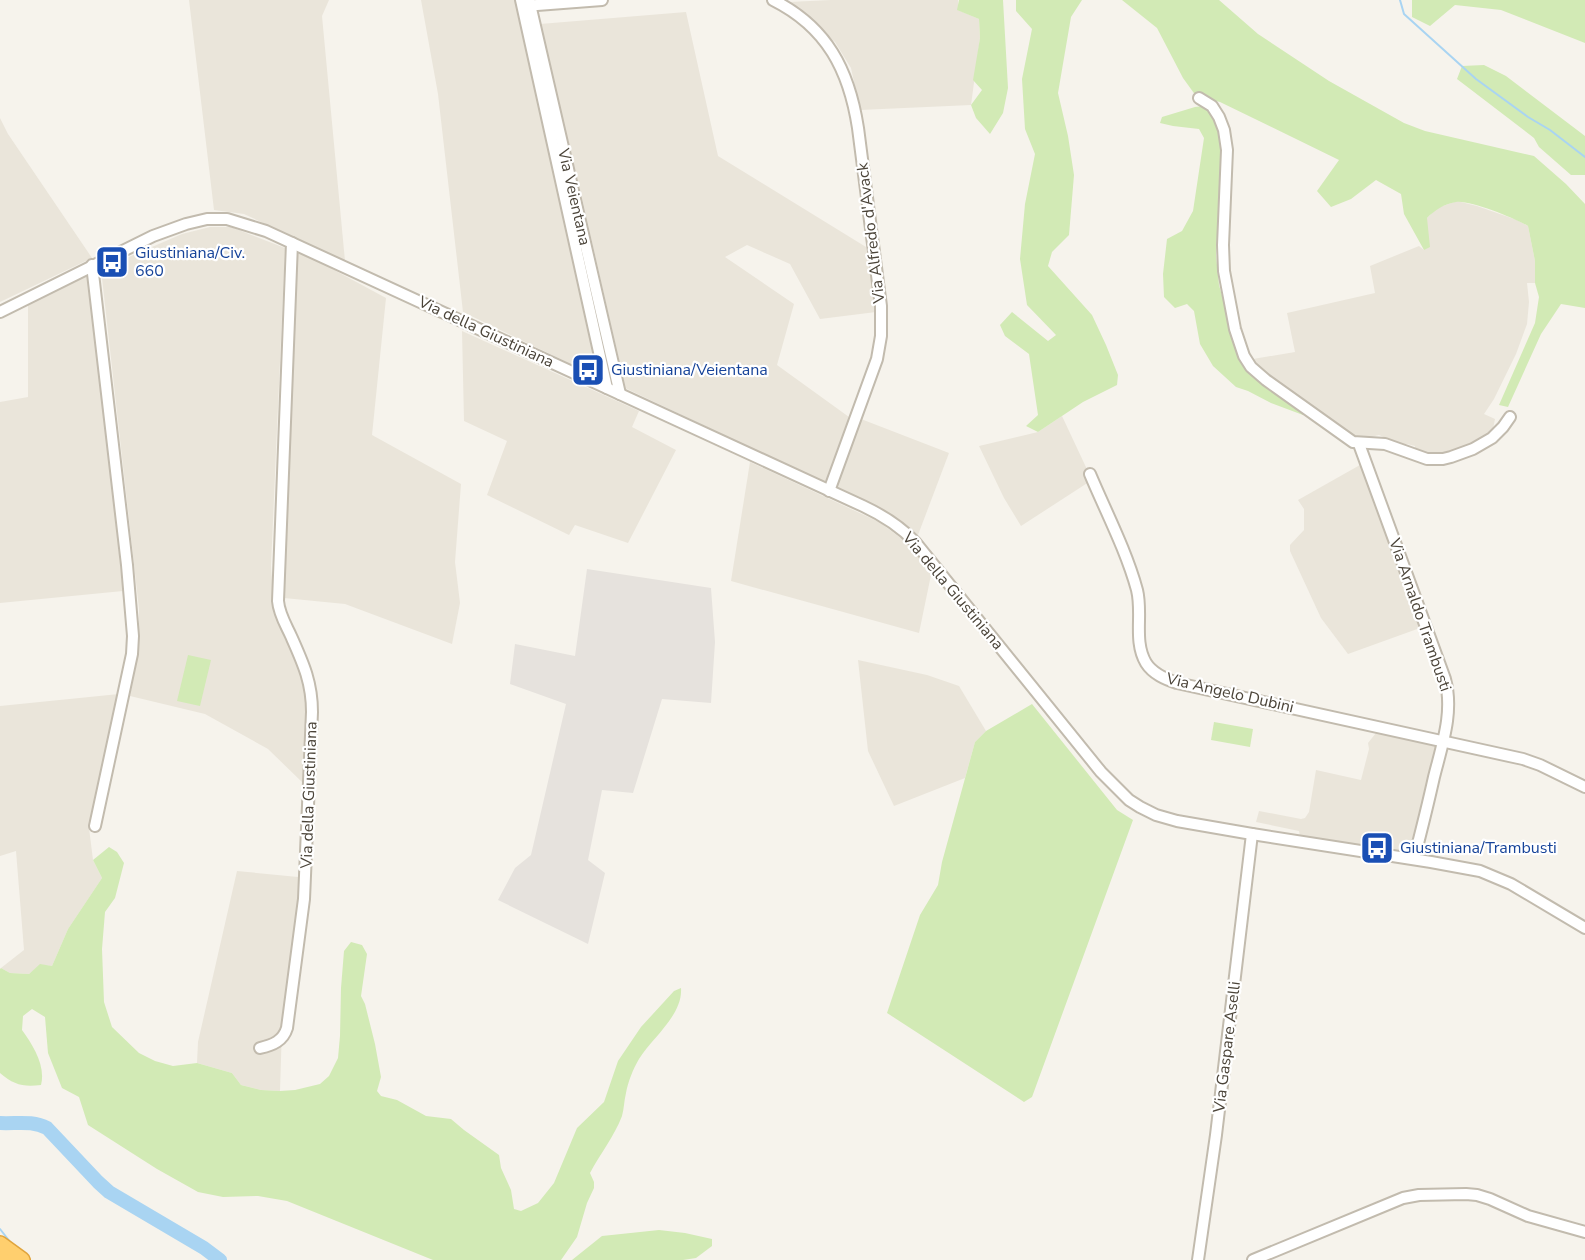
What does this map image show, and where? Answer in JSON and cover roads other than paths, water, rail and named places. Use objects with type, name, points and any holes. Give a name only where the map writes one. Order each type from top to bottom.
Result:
[{"type":"highway","points":[[0,1244],[22,1260]]},
{"type":"street","points":[[526,3],[602,0]]},
{"type":"street","name":"Via Alfredo d'Avack","points":[[773,0],[798,14],[810,25],[830,48],[846,78],[858,128],[881,306],[881,336],[877,359],[829,491]]},
{"type":"street","name":"Via Veientana","points":[[526,3],[607,388]]},
{"type":"street","name":"Via Veientana","points":[[526,3],[620,394]]},
{"type":"street","points":[[1199,98],[1212,106],[1220,117],[1227,142],[1224,271],[1235,329],[1244,356],[1251,367],[1351,441],[1359,444],[1385,444],[1427,459],[1443,459],[1483,444],[1498,433],[1510,417]]},
{"type":"street","name":"Via della Giustiniana","points":[[0,312],[153,236],[186,224],[207,219],[226,219],[266,231],[829,491],[896,525],[909,536],[1101,772],[1129,800],[1148,812],[1162,817],[1252,834],[1467,868],[1499,878],[1585,928]]},
{"type":"street","name":"Via della Giustiniana","points":[[260,1048],[280,1040],[287,1028],[304,899],[312,712],[307,673],[280,614],[278,601],[292,243]]},
{"type":"street","points":[[92,265],[127,565],[133,636],[132,654],[95,826]]},
{"type":"street","name":"Via Arnaldo Trambusti","points":[[1359,444],[1445,680],[1449,700],[1443,741],[1414,859]]},
{"type":"street","name":"Via Angelo Dubini","points":[[1090,474],[1120,543],[1137,590],[1141,650],[1146,663],[1162,678],[1531,761],[1585,788]]},
{"type":"street","name":"Via Gaspare Aselli","points":[[1198,1260],[1252,834]]},
{"type":"street","points":[[1253,1260],[1402,1198],[1419,1195],[1478,1195],[1528,1216],[1585,1232]]},
{"type":"waterway","points":[[1400,0],[1404,14],[1476,79],[1585,157]]},
{"type":"waterway","points":[[0,1123],[30,1123],[47,1128],[109,1192],[204,1248],[220,1260]]},
{"type":"waterway","points":[[0,1229],[11,1243]]},
{"type":"place","name":"Giustiniana/Civ. 660","points":[[112,262]]},
{"type":"place","name":"Giustiniana/Veientana","points":[[588,370]]},
{"type":"place","name":"Giustiniana/Trambusti","points":[[1377,848]]}]
